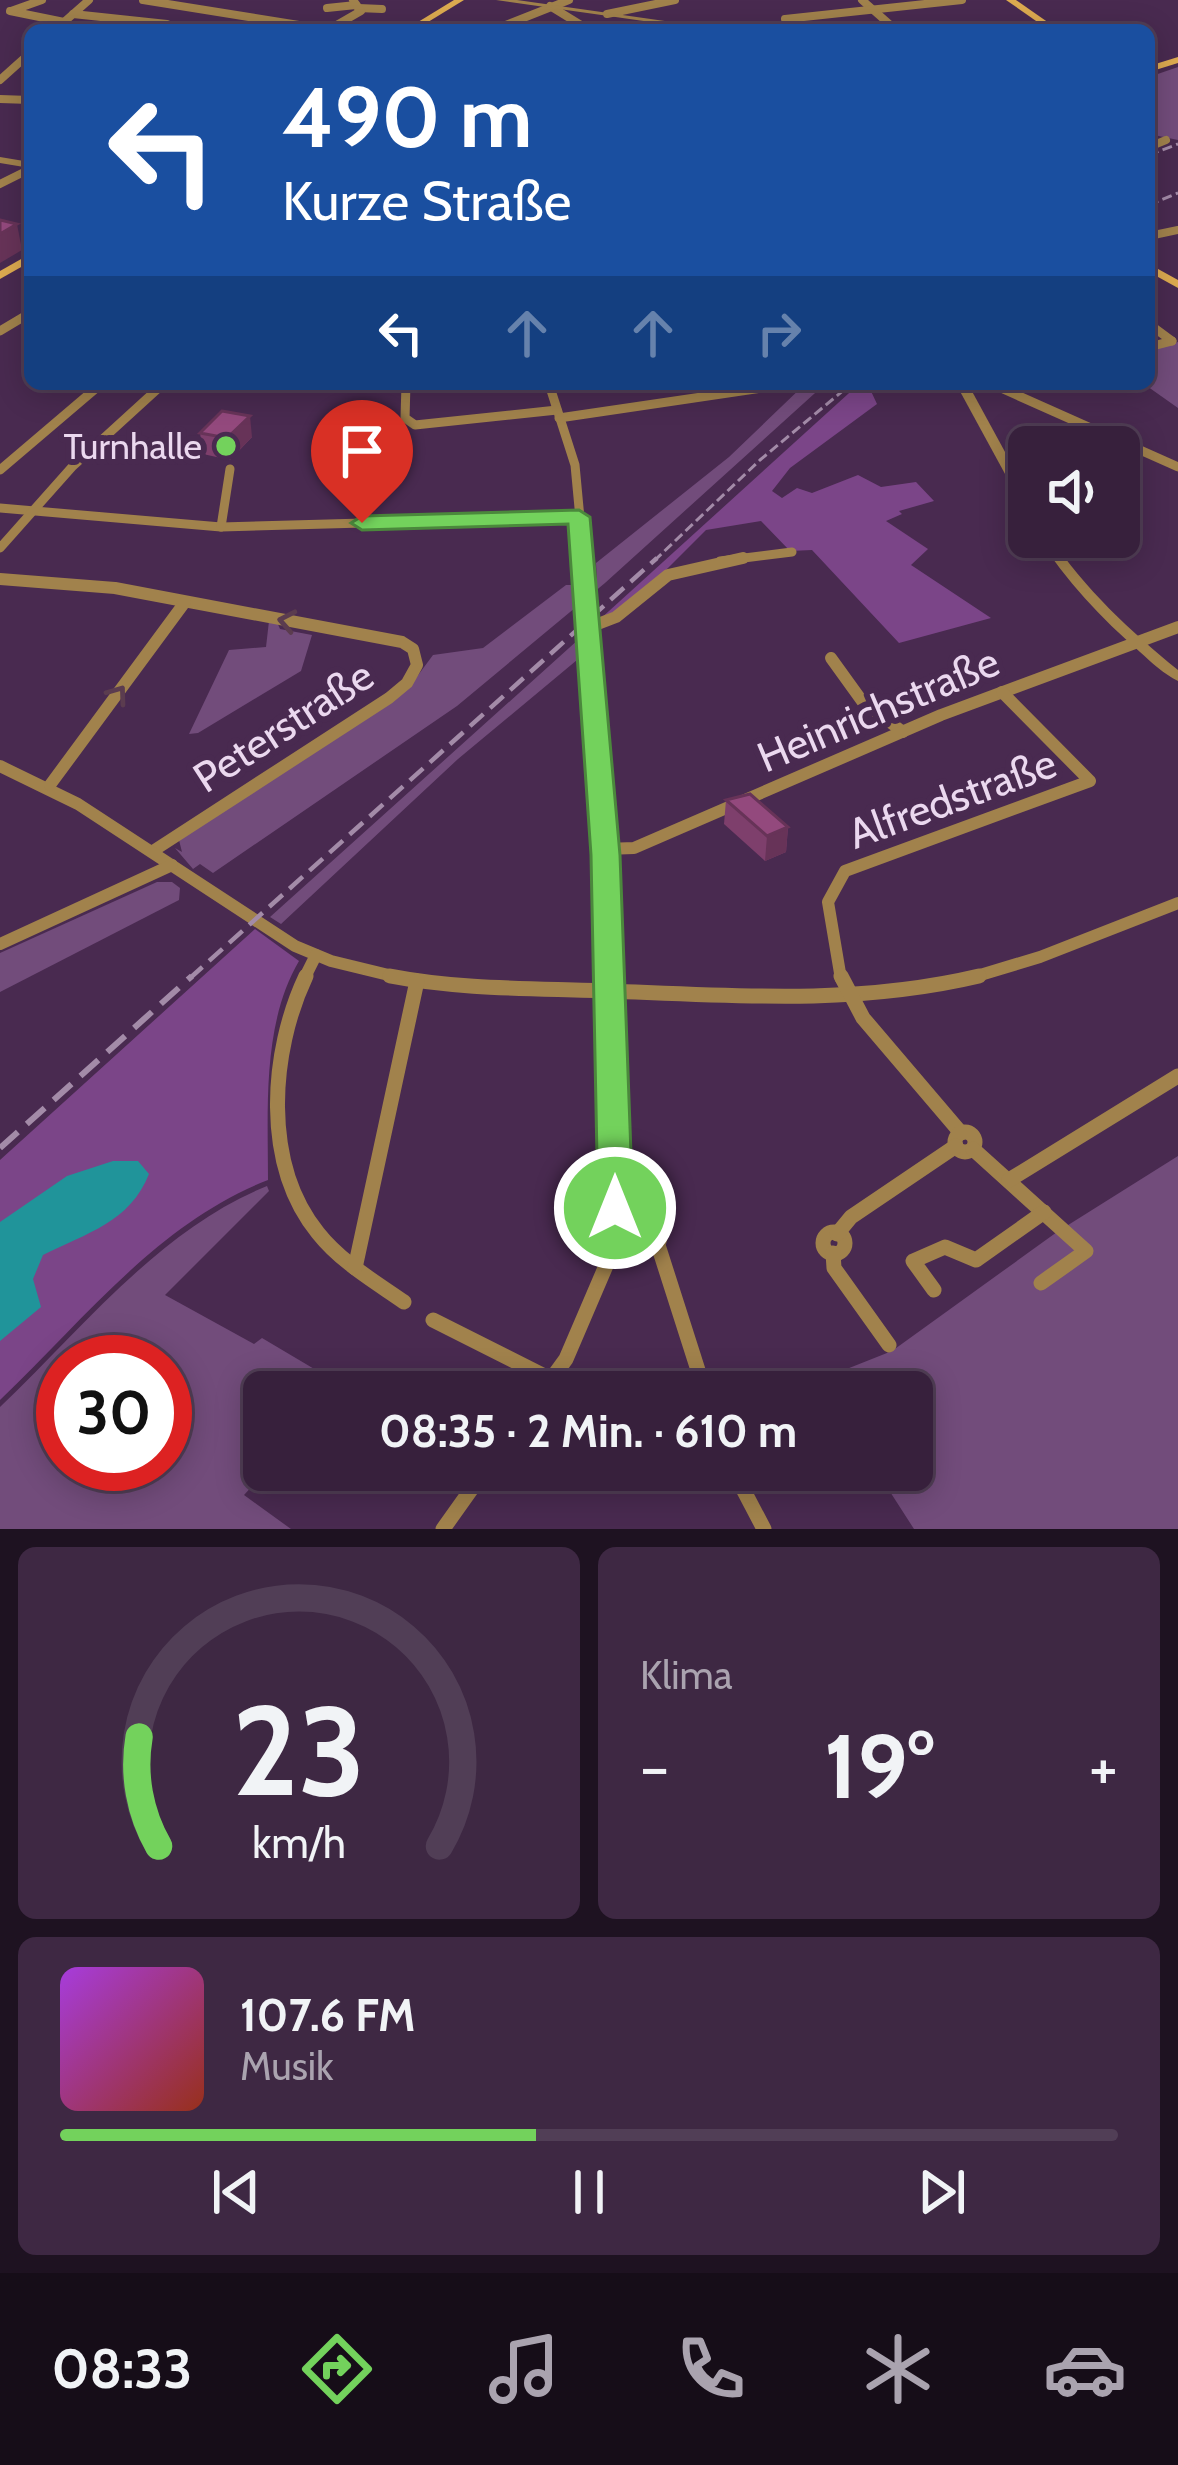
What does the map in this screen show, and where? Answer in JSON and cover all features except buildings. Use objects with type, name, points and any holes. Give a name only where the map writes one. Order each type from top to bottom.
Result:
[{"type":"main road","points":[[419,24],[460,0]]},
{"type":"main road","points":[[1010,0],[1046,24]]},
{"type":"street","points":[[42,0],[10,11],[64,22]]},
{"type":"street","points":[[62,24],[89,0]]},
{"type":"street","points":[[143,0],[292,24]]},
{"type":"street","points":[[500,0],[680,24]]},
{"type":"street","points":[[507,24],[569,0]]},
{"type":"street","points":[[608,14],[675,0]]},
{"type":"street","points":[[862,0],[888,24]]},
{"type":"street","points":[[784,19],[962,0]]},
{"type":"street","points":[[339,24],[361,11],[356,4]]},
{"type":"street","points":[[327,8],[356,4],[382,9]]},
{"type":"street","points":[[550,6],[579,24]]},
{"type":"street","points":[[74,12],[167,24]]},
{"type":"street","points":[[0,80],[24,58]]},
{"type":"street","points":[[13,68],[24,69]]},
{"type":"street","points":[[1155,145],[1166,140]]},
{"type":"street","points":[[1155,328],[1172,341],[1155,345]]},
{"type":"street","points":[[0,470],[94,390]]},
{"type":"street","points":[[0,548],[72,467],[156,390]]},
{"type":"street","points":[[406,390],[405,418],[410,424],[558,414],[748,390]]},
{"type":"street","points":[[551,390],[575,466],[590,627],[605,849],[615,1208],[608,1261],[557,1371]]},
{"type":"street","points":[[965,390],[1008,468]]},
{"type":"street","points":[[1005,390],[1178,467]]},
{"type":"street","points":[[221,527],[230,469]]},
{"type":"street","points":[[0,508],[221,527],[579,517]]},
{"type":"street","points":[[590,627],[622,618],[662,579],[680,570],[792,552]]},
{"type":"street","points":[[1058,558],[1137,642],[1178,677]]},
{"type":"street","points":[[0,578],[85,584],[185,602],[50,785]]},
{"type":"street","name":"Peterstraße","points":[[153,851],[407,683],[417,665],[413,649],[402,642],[185,602]]},
{"type":"street","name":"Heinrichstraße","points":[[605,849],[634,848],[903,732],[1178,627]]},
{"type":"street","points":[[831,658],[862,701],[903,732]]},
{"type":"street","name":"Alfredstraße","points":[[850,997],[842,983],[828,902],[845,871],[1090,781],[1002,692]]},
{"type":"street","points":[[0,766],[50,785],[316,955],[417,981],[773,1001],[850,997],[905,991],[1006,969],[1178,902]]},
{"type":"street","points":[[0,944],[172,865]]},
{"type":"street","points":[[316,955],[290,1009],[278,1126],[297,1197],[313,1226],[355,1268],[404,1302]]},
{"type":"street","points":[[355,1268],[417,981]]},
{"type":"street","points":[[850,997],[963,1143],[1086,1251],[1041,1283]]},
{"type":"street","points":[[1009,1180],[1178,1076]]},
{"type":"street","points":[[889,1345],[834,1268],[835,1243],[851,1216],[963,1143]]},
{"type":"street","points":[[934,1291],[913,1261],[946,1244],[957,1244],[976,1261],[1044,1211]]},
{"type":"street","points":[[666,1217],[658,1245],[698,1371]]},
{"type":"street","points":[[433,1320],[520,1371]]},
{"type":"street","points":[[443,1529],[470,1491]]},
{"type":"street","points":[[744,1491],[764,1529]]},
{"type":"shaded area","points":[[1178,67],[1178,140],[1155,135],[1155,75]]},
{"type":"shaded area","points":[[1178,342],[1178,408],[1152,390],[1155,347]]},
{"type":"shaded area","points":[[799,390],[818,390],[605,583],[457,706],[213,873],[200,864],[193,869],[175,848],[182,852],[179,840],[416,678],[433,655],[483,648],[566,585],[573,585],[575,595],[597,580],[596,563],[729,457]]},
{"type":"shaded area","points":[[852,390],[870,390],[877,404],[790,468],[772,491],[782,498],[797,488],[812,493],[858,475],[881,487],[916,482],[934,501],[899,511],[902,514],[886,521],[928,549],[911,565],[991,618],[899,643],[812,550],[790,551],[761,521],[706,530],[623,613],[598,621]]},
{"type":"shaded area","points":[[269,621],[277,622],[280,629],[312,635],[301,671],[189,734],[229,650],[266,647]]},
{"type":"shaded area","points":[[579,639],[583,690],[577,660],[458,759],[281,924],[270,917]]},
{"type":"shaded area","points":[[157,882],[172,882],[180,888],[179,900],[0,992],[0,953]]},
{"type":"shaded area","points":[[255,929],[299,961],[273,1039],[268,1180],[228,1199],[157,1247],[65,1335],[36,1335],[36,1364],[0,1400],[0,1160]]},
{"type":"shaded area","points":[[1178,1156],[1178,1529],[914,1529],[890,1491],[933,1491],[933,1371],[842,1371],[892,1351],[1057,1232]]},
{"type":"shaded area","points":[[113,1161],[138,1161],[149,1174],[141,1190],[119,1215],[43,1255],[33,1279],[41,1307],[0,1341],[0,1222],[67,1176]]},
{"type":"shaded area","points":[[267,1186],[269,1191],[165,1295],[254,1344],[262,1338],[318,1371],[243,1371],[243,1491],[248,1491],[244,1495],[291,1529],[0,1529],[0,1407],[36,1371],[36,1491],[192,1491],[192,1335],[72,1335],[124,1283],[192,1228]]},
{"type":"railway","points":[[1155,153],[1178,144]]},
{"type":"railway","points":[[1155,203],[1178,193]]},
{"type":"railway","points":[[654,561],[760,460],[844,390]]},
{"type":"railway","points":[[189,979],[657,558]]},
{"type":"railway","points":[[0,1148],[192,976]]},
{"type":"place","name":"Turnhalle","points":[[226,446]]},
{"type":"route","points":[[362,523],[579,517],[605,855],[616,1115],[615,1208]]}]
